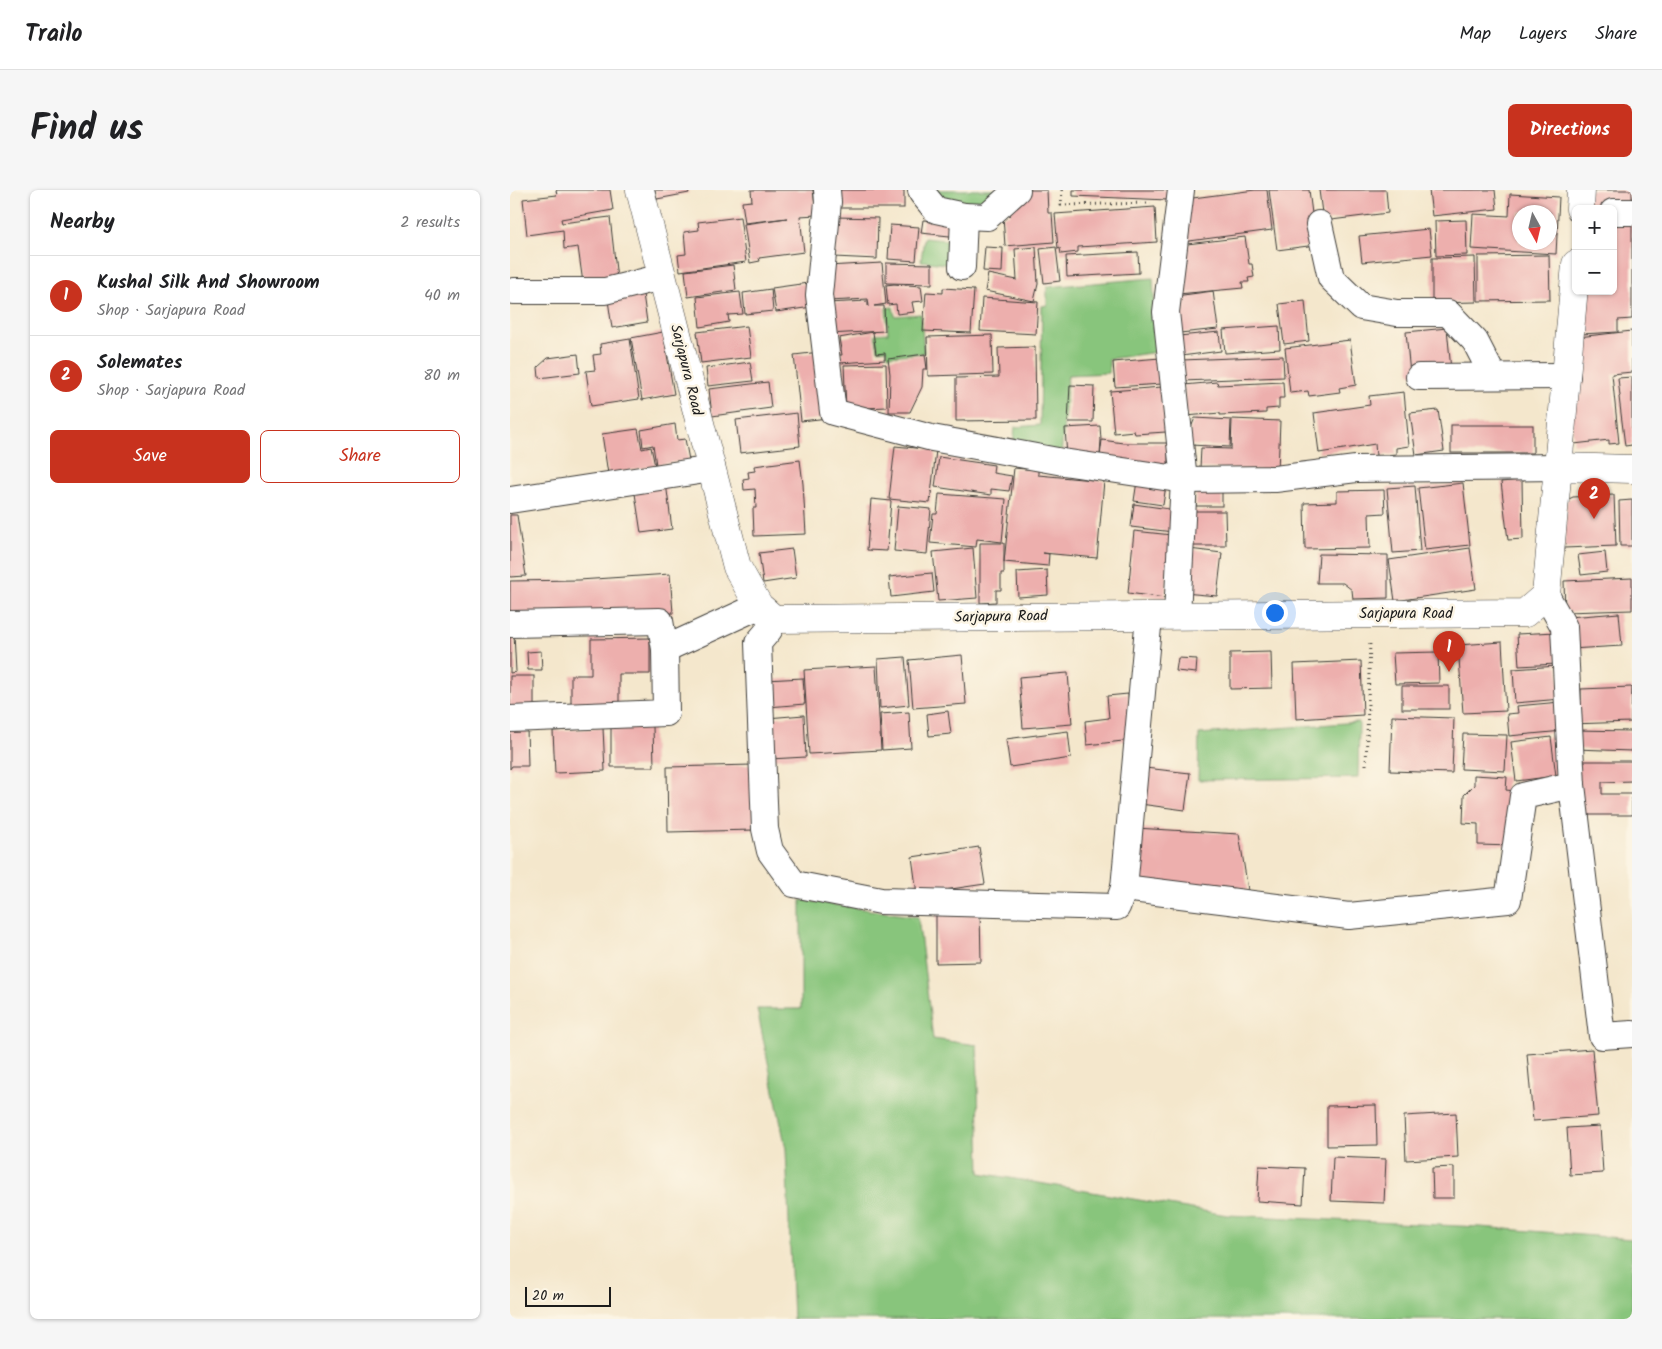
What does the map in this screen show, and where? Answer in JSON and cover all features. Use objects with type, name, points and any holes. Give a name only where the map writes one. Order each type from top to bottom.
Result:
[{"type":"main road","name":"Sarjapura Road","points":[[640,190],[737,567],[766,613],[1149,616],[1525,613],[1546,595]]},
{"type":"main road","points":[[1580,205],[1581,190]]},
{"type":"main road","points":[[1546,595],[1574,295]]},
{"type":"main road","points":[[1558,467],[1632,469]]},
{"type":"street","points":[[827,190],[828,202],[819,295],[833,412],[932,438],[1063,462],[1184,480],[1274,479],[1356,469],[1558,467]]},
{"type":"street","points":[[921,190],[936,210],[964,216],[987,217],[1017,190]]},
{"type":"street","points":[[1177,615],[1184,480],[1166,312],[1180,198]]},
{"type":"street","points":[[1617,212],[1632,212]]},
{"type":"street","points":[[962,267],[964,216]]},
{"type":"street","points":[[1319,224],[1331,278],[1361,307],[1397,313],[1448,313],[1474,341],[1493,376]]},
{"type":"street","points":[[514,291],[605,291],[662,277]]},
{"type":"street","points":[[1419,377],[1567,376]]},
{"type":"street","points":[[510,500],[712,470]]},
{"type":"street","points":[[1546,595],[1564,627],[1572,785],[1602,1036],[1632,1034]]},
{"type":"street","points":[[665,649],[766,613],[769,630],[758,644],[765,829],[770,851],[794,884],[881,901],[1117,907],[1124,888],[1149,616]]},
{"type":"street","points":[[510,624],[660,621],[665,649],[666,713],[510,718]]},
{"type":"street","points":[[1124,888],[1349,916],[1508,900],[1523,796],[1572,785]]},
{"type":"path","points":[[1062,190],[1061,206],[1154,203],[1180,198]]},
{"type":"path","points":[[1366,765],[1371,614]]},
{"type":"green space","points":[[933,190],[1006,190],[984,210],[934,199]]},
{"type":"green space","points":[[924,238],[956,241],[953,265],[921,261]]},
{"type":"green space","points":[[1153,278],[1157,352],[1109,359],[1109,373],[1068,375],[1061,457],[1013,445],[1015,427],[1040,425],[1042,306],[1047,305],[1047,287]]},
{"type":"green space","points":[[893,307],[895,316],[921,314],[924,353],[888,356],[886,349],[878,350],[875,334],[888,333],[886,308]]},
{"type":"green space","points":[[1359,722],[1358,778],[1198,780],[1199,734]]},
{"type":"green space","points":[[801,900],[918,917],[933,1039],[977,1045],[980,1173],[1227,1215],[1480,1227],[1632,1239],[1632,1319],[793,1319],[786,1149],[757,1009],[801,1009]]},
{"type":"building","points":[[556,190],[610,190],[613,210],[561,219],[562,223],[610,217],[617,279],[583,283],[578,247],[564,249],[563,230],[527,235],[523,199],[557,195]]},
{"type":"building","points":[[655,190],[688,190],[689,193],[657,199]]},
{"type":"building","points":[[751,190],[813,190],[816,215],[800,216],[804,252],[759,258],[760,261],[750,263],[744,224],[787,218],[745,223],[742,202],[752,201]]},
{"type":"building","points":[[834,190],[904,190],[904,208],[834,208]]},
{"type":"building","points":[[1027,190],[1047,190],[1048,213],[1052,213],[1054,242],[1005,246],[1003,216],[1010,215],[1010,205]]},
{"type":"building","points":[[1073,190],[1168,190],[1168,200],[1073,196]]},
{"type":"building","points":[[1267,190],[1272,230],[1182,242],[1185,199]]},
{"type":"building","points":[[1269,190],[1309,190],[1316,245],[1277,250]]},
{"type":"building","points":[[1319,190],[1386,190],[1388,213],[1323,221]]},
{"type":"building","points":[[1429,190],[1495,190],[1497,209],[1432,216]]},
{"type":"building","points":[[1586,190],[1632,190],[1632,207],[1584,205]]},
{"type":"building","points":[[1510,194],[1559,197],[1557,235],[1557,205],[1512,205],[1512,250],[1556,250],[1556,254],[1471,249],[1473,214],[1509,216]]},
{"type":"building","points":[[1155,207],[1157,242],[1078,247],[1078,252],[1061,254],[1060,248],[1058,249],[1055,214]]},
{"type":"building","points":[[1632,214],[1632,319],[1618,320],[1618,332],[1581,334],[1584,295],[1617,295],[1617,215]]},
{"type":"building","points":[[740,217],[746,262],[680,271],[678,255],[686,254],[684,232],[699,230],[698,222]]},
{"type":"building","points":[[836,217],[878,218],[877,259],[834,257]]},
{"type":"building","points":[[923,220],[960,223],[959,237],[921,233]]},
{"type":"building","points":[[1466,220],[1467,255],[1436,256],[1435,221]]},
{"type":"building","points":[[890,225],[919,227],[916,261],[888,259]]},
{"type":"building","points":[[1429,229],[1432,255],[1362,262],[1359,236]]},
{"type":"building","points":[[1245,237],[1249,264],[1252,264],[1254,277],[1248,278],[1249,282],[1242,282],[1243,288],[1178,294],[1179,245]]},
{"type":"building","points":[[985,247],[1003,248],[1002,272],[983,271]]},
{"type":"building","points":[[1036,247],[1038,284],[1034,301],[985,291],[988,274],[1017,280],[1015,249]]},
{"type":"building","points":[[1056,247],[1060,281],[1044,283],[1040,249]]},
{"type":"building","points":[[1138,252],[1139,273],[1067,277],[1066,256]]},
{"type":"building","points":[[1549,255],[1550,300],[1478,301],[1478,256]]},
{"type":"building","points":[[1475,257],[1476,302],[1432,303],[1432,258]]},
{"type":"building","points":[[882,263],[886,304],[874,306],[884,306],[885,331],[828,334],[827,303],[868,301],[869,306],[868,299],[828,301],[827,266]]},
{"type":"building","points":[[886,263],[932,264],[932,284],[886,283]]},
{"type":"building","points":[[733,265],[736,290],[688,297],[685,271]]},
{"type":"building","points":[[808,283],[812,307],[776,312],[772,288]]},
{"type":"building","points":[[886,285],[921,286],[923,301],[912,302],[914,312],[897,314],[896,304],[888,305]]},
{"type":"building","points":[[943,288],[974,290],[971,333],[923,331],[926,292],[943,293]]},
{"type":"building","points":[[771,289],[773,311],[745,314],[743,293]]},
{"type":"building","points":[[1213,291],[1218,329],[1180,333],[1176,296]]},
{"type":"building","points":[[740,292],[743,314],[728,315],[729,322],[700,327],[697,297]]},
{"type":"building","points":[[643,294],[647,322],[612,328],[608,300]]},
{"type":"building","points":[[982,298],[1038,302],[1036,334],[980,331]]},
{"type":"building","points":[[1305,301],[1309,341],[1284,344],[1279,304]]},
{"type":"building","points":[[747,326],[751,357],[701,363],[697,332]]},
{"type":"building","points":[[1279,326],[1280,349],[1225,353],[1223,330]]},
{"type":"building","points":[[1447,328],[1451,370],[1410,374],[1406,332]]},
{"type":"building","points":[[1632,331],[1632,372],[1612,374],[1619,443],[1609,444],[1609,440],[1574,444],[1569,395],[1578,337]]},
{"type":"building","points":[[663,332],[674,394],[642,400],[631,338]]},
{"type":"building","points":[[873,332],[876,354],[885,353],[885,360],[840,363],[839,355],[842,355],[839,338]]},
{"type":"building","points":[[1219,332],[1221,351],[1181,356],[1179,336]]},
{"type":"building","points":[[992,335],[993,374],[928,376],[927,337]]},
{"type":"building","points":[[630,339],[639,399],[591,406],[586,371],[595,370],[593,355],[601,354],[600,344]]},
{"type":"building","points":[[1350,340],[1356,385],[1339,388],[1340,392],[1309,396],[1308,391],[1290,393],[1285,348]]},
{"type":"building","points":[[1035,347],[1036,420],[956,421],[956,378],[999,377],[998,348]]},
{"type":"building","points":[[820,352],[828,418],[801,421],[794,355]]},
{"type":"building","points":[[578,354],[580,373],[539,378],[538,367],[548,358]]},
{"type":"building","points":[[925,354],[927,369],[923,369],[922,387],[910,412],[889,412],[890,374],[888,359]]},
{"type":"building","points":[[1283,356],[1284,377],[1183,381],[1182,360]]},
{"type":"building","points":[[1160,358],[1162,384],[1115,387],[1113,362]]},
{"type":"building","points":[[750,362],[753,381],[708,386],[706,368]]},
{"type":"building","points":[[886,364],[887,407],[846,409],[844,365]]},
{"type":"building","points":[[1632,377],[1632,445],[1625,446],[1618,378]]},
{"type":"building","points":[[768,382],[771,408],[712,416],[709,389]]},
{"type":"building","points":[[1217,382],[1218,385],[1283,382],[1284,398],[1279,398],[1279,408],[1266,409],[1266,413],[1220,415],[1220,413],[1186,416],[1184,385]]},
{"type":"building","points":[[1070,385],[1094,386],[1093,422],[1068,422]]},
{"type":"building","points":[[1162,387],[1166,432],[1135,434],[1134,431],[1114,433],[1110,391]]},
{"type":"building","points":[[1404,392],[1409,446],[1396,448],[1396,454],[1376,456],[1375,444],[1319,453],[1314,413],[1370,405],[1369,396]]},
{"type":"building","points":[[1438,410],[1444,451],[1416,455],[1410,413]]},
{"type":"building","points":[[797,413],[800,446],[740,453],[736,420]]},
{"type":"building","points":[[1195,418],[1231,420],[1230,447],[1190,445],[1190,430]]},
{"type":"building","points":[[1232,419],[1280,421],[1278,471],[1200,468],[1201,448],[1231,449]]},
{"type":"building","points":[[675,424],[677,440],[685,439],[689,460],[656,465],[653,445],[643,447],[641,430]]},
{"type":"building","points":[[1451,425],[1533,425],[1533,453],[1451,453]]},
{"type":"building","points":[[1100,426],[1100,456],[1102,440],[1123,443],[1168,443],[1168,466],[1067,457],[1065,428]]},
{"type":"building","points":[[638,429],[642,449],[651,447],[655,466],[608,474],[602,434]]},
{"type":"building","points":[[895,446],[936,450],[930,503],[889,499]]},
{"type":"building","points":[[939,457],[994,465],[993,473],[1012,476],[1009,491],[991,489],[991,495],[935,487]]},
{"type":"building","points":[[800,460],[806,534],[754,536],[753,508],[756,508],[755,489],[744,490],[743,479],[749,478],[748,472],[755,471],[754,466]]},
{"type":"building","points":[[1014,468],[1038,470],[1038,475],[1104,481],[1097,558],[1043,553],[1049,554],[1048,566],[1004,562]]},
{"type":"building","points":[[1522,480],[1523,539],[1508,540],[1501,482]]},
{"type":"building","points":[[1137,481],[1166,485],[1163,505],[1134,501]]},
{"type":"building","points":[[666,483],[672,529],[641,533],[634,487]]},
{"type":"building","points":[[1463,483],[1470,545],[1425,550],[1418,488]]},
{"type":"building","points":[[1415,486],[1420,551],[1393,553],[1387,488]]},
{"type":"building","points":[[1196,490],[1222,490],[1222,506],[1196,506]]},
{"type":"building","points":[[1384,490],[1385,513],[1369,514],[1370,548],[1305,549],[1304,503],[1337,502],[1337,491]]},
{"type":"building","points":[[939,494],[1006,499],[1002,542],[977,539],[976,547],[930,543],[933,514],[937,514]]},
{"type":"building","points":[[1614,495],[1616,546],[1564,548],[1567,500],[1573,497]]},
{"type":"building","points":[[871,499],[891,501],[887,551],[867,550]]},
{"type":"building","points":[[1632,500],[1632,546],[1620,546],[1619,501]]},
{"type":"building","points":[[1134,504],[1176,510],[1173,532],[1131,527]]},
{"type":"building","points":[[898,506],[931,509],[927,554],[894,551]]},
{"type":"building","points":[[1192,511],[1225,511],[1226,546],[1193,546]]},
{"type":"building","points":[[510,515],[517,515],[526,576],[510,577]]},
{"type":"building","points":[[1134,531],[1172,535],[1165,598],[1128,593]]},
{"type":"building","points":[[980,543],[1004,543],[1004,573],[1001,573],[1001,590],[996,590],[996,602],[980,603]]},
{"type":"building","points":[[973,548],[977,598],[938,601],[933,552]]},
{"type":"building","points":[[1470,548],[1476,589],[1395,601],[1389,560]]},
{"type":"building","points":[[792,549],[796,578],[763,583],[759,553]]},
{"type":"building","points":[[1189,549],[1222,553],[1217,596],[1184,593]]},
{"type":"building","points":[[1605,552],[1607,572],[1581,575],[1578,555]]},
{"type":"building","points":[[1319,554],[1388,555],[1388,598],[1353,599],[1352,590],[1343,583],[1317,583]]},
{"type":"building","points":[[1047,570],[1048,595],[1018,597],[1017,572]]},
{"type":"building","points":[[932,573],[934,592],[891,597],[889,577]]},
{"type":"building","points":[[670,574],[673,613],[624,616],[510,617],[510,581],[579,580]]},
{"type":"building","points":[[1632,578],[1632,610],[1565,612],[1564,581]]},
{"type":"building","points":[[1619,613],[1622,646],[1570,649],[1569,617]]},
{"type":"building","points":[[1556,632],[1557,664],[1519,666],[1517,634]]},
{"type":"building","points":[[510,634],[514,634],[516,672],[510,673]]},
{"type":"building","points":[[650,638],[650,674],[619,674],[619,709],[571,710],[571,675],[591,675],[591,639]]},
{"type":"building","points":[[1502,642],[1506,711],[1463,713],[1458,645]]},
{"type":"building","points":[[541,651],[542,670],[528,670],[527,652]]},
{"type":"building","points":[[1271,652],[1272,688],[1230,689],[1230,653]]},
{"type":"building","points":[[1438,652],[1439,683],[1395,684],[1393,653]]},
{"type":"building","points":[[962,655],[966,704],[913,708],[909,660]]},
{"type":"building","points":[[905,657],[909,705],[880,708],[878,659]]},
{"type":"building","points":[[1178,658],[1197,659],[1196,673],[1176,671]]},
{"type":"building","points":[[1361,661],[1363,715],[1296,719],[1294,664]]},
{"type":"building","points":[[876,666],[881,750],[809,754],[804,670]]},
{"type":"building","points":[[1558,666],[1561,699],[1515,703],[1513,669]]},
{"type":"building","points":[[1068,673],[1072,724],[1023,728],[1019,677]]},
{"type":"building","points":[[510,676],[534,676],[534,709],[510,709]]},
{"type":"building","points":[[803,678],[805,704],[768,707],[766,680]]},
{"type":"building","points":[[1402,686],[1449,686],[1449,709],[1402,709]]},
{"type":"building","points":[[1631,687],[1631,722],[1571,724],[1570,701],[1581,700],[1581,689]]},
{"type":"building","points":[[1128,694],[1132,740],[1087,745],[1085,721],[1109,718],[1107,696]]},
{"type":"building","points":[[1560,702],[1563,731],[1509,736],[1507,714],[1518,713],[1517,706]]},
{"type":"building","points":[[948,711],[951,734],[929,736],[927,714]]},
{"type":"building","points":[[909,712],[911,748],[882,750],[880,714]]},
{"type":"building","points":[[804,715],[806,757],[770,759],[767,718]]},
{"type":"building","points":[[1392,716],[1454,718],[1452,773],[1390,771]]},
{"type":"building","points":[[611,726],[653,726],[654,767],[611,767]]},
{"type":"building","points":[[510,728],[527,728],[528,766],[512,766],[510,769]]},
{"type":"building","points":[[603,728],[605,771],[555,773],[553,731]]},
{"type":"building","points":[[1575,730],[1632,731],[1632,751],[1575,749]]},
{"type":"building","points":[[1068,731],[1071,758],[1010,767],[1006,739]]},
{"type":"building","points":[[1463,734],[1507,735],[1505,771],[1461,769]]},
{"type":"building","points":[[1551,737],[1556,776],[1516,781],[1511,742]]},
{"type":"building","points":[[1577,761],[1632,761],[1632,781],[1602,782],[1602,794],[1632,794],[1632,815],[1577,815]]},
{"type":"building","points":[[753,765],[754,830],[668,832],[667,767]]},
{"type":"building","points":[[1145,768],[1190,773],[1185,810],[1140,804]]},
{"type":"building","points":[[1474,775],[1507,777],[1506,790],[1515,791],[1513,846],[1478,845],[1478,824],[1463,823],[1464,795],[1474,785]]},
{"type":"building","points":[[1135,828],[1239,834],[1248,890],[1197,884],[1133,882]]},
{"type":"building","points":[[979,847],[985,884],[917,894],[912,857]]},
{"type":"building","points":[[980,911],[981,962],[936,963],[936,912]]},
{"type":"building","points":[[1592,1049],[1598,1116],[1533,1121],[1527,1054]]},
{"type":"building","points":[[1376,1105],[1377,1145],[1327,1146],[1327,1106]]},
{"type":"building","points":[[1456,1113],[1458,1157],[1406,1160],[1404,1116]]},
{"type":"building","points":[[1600,1126],[1603,1173],[1570,1175],[1567,1128]]},
{"type":"building","points":[[1333,1157],[1386,1159],[1384,1203],[1331,1201]]},
{"type":"building","points":[[1259,1166],[1305,1168],[1303,1204],[1257,1201]]},
{"type":"building","points":[[1454,1167],[1454,1198],[1433,1198],[1432,1168]]},
{"type":"place","name":"Solemates","points":[[1594,519]]},
{"type":"place","name":"Kushal Silk And Showroom","points":[[1449,672]]}]
